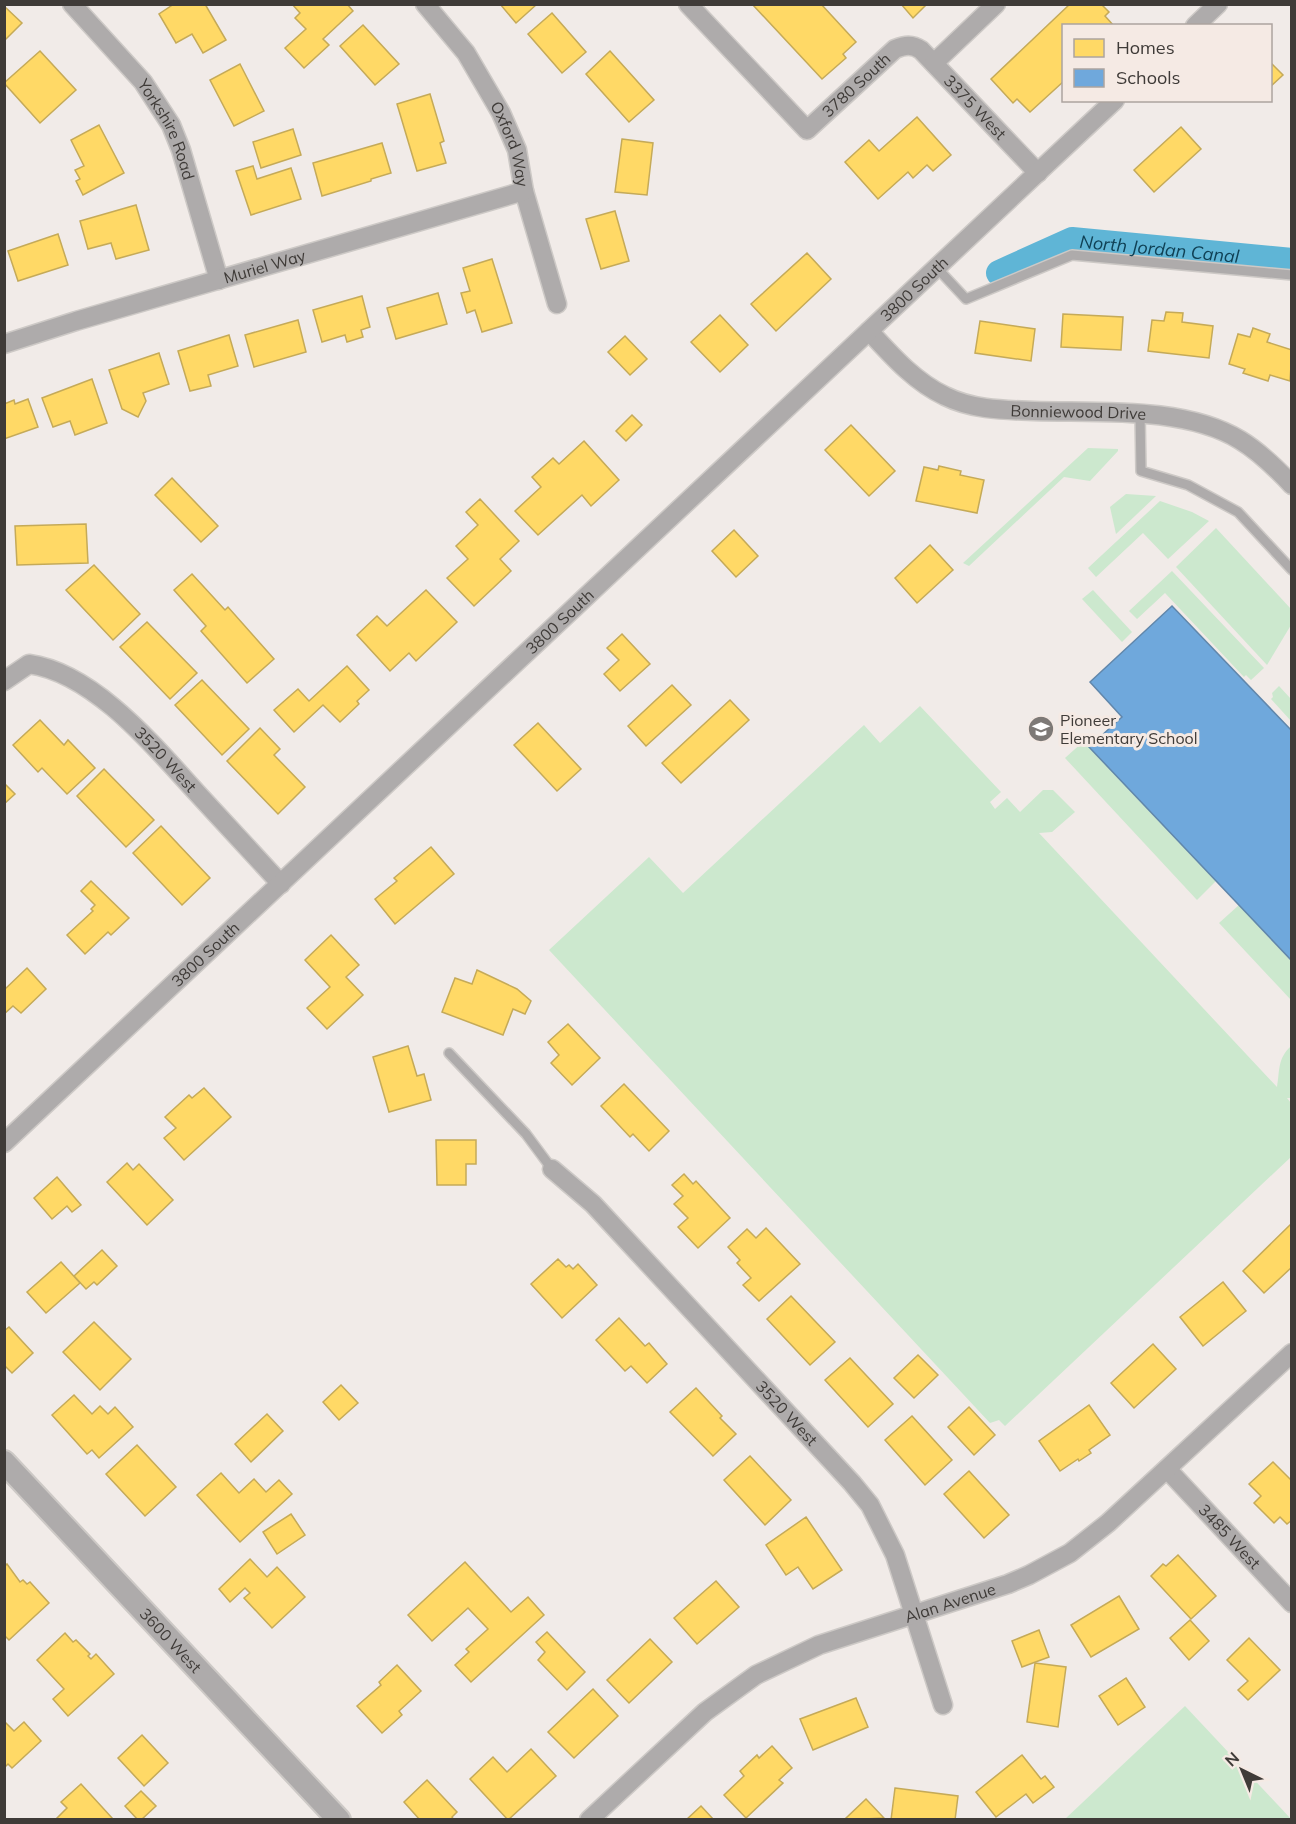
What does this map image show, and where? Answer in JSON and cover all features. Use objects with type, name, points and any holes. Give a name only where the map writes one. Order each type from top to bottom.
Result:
[{"type":"street","name":"Yorkshire Road","points":[[72,4],[143,82],[171,125],[181,150],[219,280]]},
{"type":"street","name":"Oxford Way","points":[[425,4],[461,46],[491,93],[517,150],[524,190],[557,304]]},
{"type":"street","name":"3780 South","points":[[688,4],[807,130],[887,55],[895,49],[909,45]]},
{"type":"street","points":[[934,63],[996,4]]},
{"type":"street","points":[[1197,24],[1218,4]]},
{"type":"street","name":"3375 West","points":[[909,45],[921,50],[1038,172]]},
{"type":"street","name":"3800 South","points":[[4,1143],[1113,102]]},
{"type":"street","name":"Muriel Way","points":[[4,344],[524,190]]},
{"type":"street","name":"Bonniewood Drive","points":[[869,331],[916,378],[945,396],[960,402],[1000,410],[1140,414],[1192,421],[1239,439],[1259,453],[1292,485]]},
{"type":"street","name":"3520 West","points":[[4,681],[29,663],[54,669],[121,714],[281,884]]},
{"type":"street","name":"3520 West","points":[[552,1169],[593,1204],[861,1494],[887,1537],[943,1706]]},
{"type":"street","name":"Alan Avenue","points":[[590,1820],[705,1712],[756,1675],[819,1645],[1008,1584],[1070,1553],[1108,1523],[1292,1353]]},
{"type":"street","name":"3600 West","points":[[4,1462],[339,1820]]},
{"type":"street","name":"3485 West","points":[[1167,1469],[1292,1603]]},
{"type":"lane","points":[[937,268],[966,299],[1072,255],[1292,274]]},
{"type":"lane","points":[[1140,414],[1141,471],[1188,485],[1238,512],[1292,570]]},
{"type":"lane","points":[[449,1053],[526,1134],[552,1169]]},
{"type":"green space","points":[[1088,448],[1118,449],[1118,451],[1090,481],[1064,477],[969,566],[963,563]]},
{"type":"green space","points":[[1126,494],[1156,496],[1116,534],[1110,507]]},
{"type":"green space","points":[[1160,501],[1192,512],[1209,521],[1168,559],[1143,533],[1096,577],[1088,568]]},
{"type":"green space","points":[[1216,528],[1291,609],[1291,625],[1267,665],[1176,567]]},
{"type":"green space","points":[[1172,571],[1264,668],[1251,680],[1246,675],[1244,677],[1165,593],[1137,619],[1129,611]]},
{"type":"green space","points":[[1093,590],[1132,632],[1122,642],[1082,599]]},
{"type":"green space","points":[[1279,686],[1291,699],[1291,721],[1271,699],[1272,693]]},
{"type":"green space","name":"Pioneer Elementary School","points":[[920,706],[1001,792],[990,802],[995,809],[1007,798],[1020,812],[1043,790],[1053,790],[1075,812],[1052,832],[1039,833],[1277,1087],[1281,1060],[1291,1046],[1291,1098],[1287,1098],[1291,1103],[1291,1157],[1005,1426],[999,1420],[990,1423],[549,950],[649,857],[683,893],[864,725],[880,743]]},
{"type":"green space","points":[[1084,741],[1216,881],[1197,900],[1065,758]]},
{"type":"green space","points":[[1239,905],[1291,961],[1291,1000],[1219,923]]},
{"type":"green space","points":[[1185,1706],[1291,1819],[1065,1819]]},
{"type":"building: Homes","points":[[174,4],[205,4],[226,40],[203,53],[192,34],[176,43],[159,14]]},
{"type":"building: Homes","points":[[292,4],[347,4],[353,11],[323,39],[329,45],[304,68],[285,48],[306,29],[295,18],[300,13]]},
{"type":"building: Homes","points":[[500,4],[536,4],[536,5],[516,23]]},
{"type":"building: Homes","points":[[752,4],[821,4],[856,42],[843,54],[846,58],[822,79]]},
{"type":"building: Homes","points":[[901,4],[927,4],[913,18]]},
{"type":"building: Homes","points":[[1070,4],[1101,4],[1109,12],[1105,16],[1112,24],[1062,24],[1062,83],[1030,112],[1017,99],[1013,103],[991,79]]},
{"type":"building: Homes","points":[[4,6],[22,23],[4,41]]},
{"type":"building: Homes","points":[[552,13],[586,52],[562,73],[528,34]]},
{"type":"building: Homes","points":[[363,25],[399,64],[375,85],[340,46]]},
{"type":"building: Homes","points":[[40,51],[76,90],[40,123],[4,83]]},
{"type":"building: Homes","points":[[610,51],[654,100],[629,122],[586,74]]},
{"type":"building: Homes","points":[[240,64],[264,111],[234,126],[210,80]]},
{"type":"building: Homes","points":[[1272,64],[1283,75],[1272,85]]},
{"type":"building: Homes","points":[[430,94],[444,141],[440,143],[446,163],[417,171],[397,104]]},
{"type":"building: Homes","points":[[917,117],[951,155],[933,171],[927,165],[913,178],[908,172],[878,199],[845,162],[869,140],[879,151]]},
{"type":"building: Homes","points":[[99,125],[124,173],[83,195],[76,181],[80,179],[75,170],[84,166],[71,140]]},
{"type":"building: Homes","points":[[1181,127],[1201,149],[1154,192],[1134,170]]},
{"type":"building: Homes","points":[[293,129],[301,155],[261,168],[253,142]]},
{"type":"building: Homes","points":[[622,139],[653,143],[647,195],[615,192]]},
{"type":"building: Homes","points":[[382,143],[391,173],[322,196],[313,163]]},
{"type":"building: Homes","points":[[253,166],[257,179],[291,168],[301,199],[251,215],[236,171]]},
{"type":"building: Homes","points":[[136,205],[149,250],[116,259],[111,243],[88,249],[80,221]]},
{"type":"building: Homes","points":[[615,211],[629,261],[601,269],[586,219]]},
{"type":"building: Homes","points":[[58,234],[68,265],[18,281],[8,251]]},
{"type":"building: Homes","points":[[807,253],[831,279],[776,331],[751,304]]},
{"type":"building: Homes","points":[[492,259],[512,323],[482,332],[475,310],[467,313],[461,293],[470,291],[463,268]]},
{"type":"building: Homes","points":[[438,293],[447,324],[396,339],[387,308]]},
{"type":"building: Homes","points":[[362,296],[370,327],[361,330],[363,337],[347,342],[345,335],[322,342],[313,310]]},
{"type":"building: Homes","points":[[1166,312],[1183,313],[1182,322],[1213,326],[1209,358],[1148,351],[1152,320],[1164,321]]},
{"type":"building: Homes","points":[[1063,314],[1123,317],[1121,350],[1061,347]]},
{"type":"building: Homes","points":[[720,315],[748,345],[720,372],[691,342]]},
{"type":"building: Homes","points":[[298,320],[306,352],[254,367],[245,335]]},
{"type":"building: Homes","points":[[980,321],[1035,329],[1031,361],[975,353]]},
{"type":"building: Homes","points":[[1253,328],[1270,334],[1267,342],[1292,350],[1290,381],[1270,375],[1268,381],[1243,373],[1245,369],[1229,364],[1238,334],[1250,337]]},
{"type":"building: Homes","points":[[229,335],[238,366],[208,375],[211,386],[190,391],[178,351]]},
{"type":"building: Homes","points":[[625,336],[647,359],[630,375],[608,352]]},
{"type":"building: Homes","points":[[159,353],[169,384],[143,393],[146,401],[138,417],[122,409],[109,370]]},
{"type":"building: Homes","points":[[92,379],[107,423],[75,435],[70,421],[53,427],[42,398]]},
{"type":"building: Homes","points":[[28,399],[38,427],[4,439],[4,404],[14,400],[15,404]]},
{"type":"building: Homes","points":[[632,415],[642,425],[626,441],[616,431]]},
{"type":"building: Homes","points":[[851,425],[895,471],[869,496],[825,450]]},
{"type":"building: Homes","points":[[584,441],[619,480],[591,506],[582,495],[538,535],[515,511],[541,487],[532,477],[553,458],[559,464]]},
{"type":"building: Homes","points":[[939,466],[961,471],[960,475],[984,480],[977,513],[916,501],[924,467],[938,470]]},
{"type":"building: Homes","points":[[172,478],[218,526],[201,542],[155,495]]},
{"type":"building: Homes","points":[[480,499],[519,541],[500,559],[511,571],[474,606],[447,578],[468,559],[456,546],[478,525],[466,512]]},
{"type":"building: Homes","points":[[86,524],[88,563],[17,565],[15,526]]},
{"type":"building: Homes","points":[[734,530],[758,556],[736,577],[712,551]]},
{"type":"building: Homes","points":[[930,545],[953,570],[917,603],[895,578]]},
{"type":"building: Homes","points":[[94,565],[140,614],[113,640],[66,590]]},
{"type":"building: Homes","points":[[192,574],[225,610],[228,607],[274,659],[247,683],[201,631],[206,626],[174,590]]},
{"type":"building: Homes","points":[[426,590],[457,622],[416,661],[409,653],[390,671],[357,635],[377,616],[387,626]]},
{"type":"building: Homes","points":[[147,622],[197,673],[170,699],[120,647]]},
{"type":"building: Homes","points":[[622,634],[650,664],[620,691],[604,674],[619,660],[607,648]]},
{"type":"building: Homes","points":[[347,666],[369,690],[357,701],[359,704],[340,722],[323,705],[294,732],[274,710],[298,689],[309,701]]},
{"type":"building: Homes","points":[[202,680],[249,729],[222,755],[175,705]]},
{"type":"building: Homes","points":[[672,685],[691,705],[646,746],[628,726]]},
{"type":"building: Homes","points":[[730,700],[749,720],[681,783],[662,763]]},
{"type":"building: Homes","points":[[40,720],[64,745],[68,740],[95,768],[67,794],[42,768],[38,772],[13,745]]},
{"type":"building: Homes","points":[[538,723],[581,769],[557,791],[514,745]]},
{"type":"building: Homes","points":[[260,728],[280,749],[274,755],[305,787],[278,814],[227,761]]},
{"type":"building: Homes","points":[[104,769],[154,820],[126,847],[77,796]]},
{"type":"building: Homes","points":[[4,783],[15,794],[4,804]]},
{"type":"building: Homes","points":[[161,826],[210,878],[182,905],[133,853]]},
{"type":"building: Homes","points":[[431,847],[454,874],[395,924],[375,899],[397,881],[394,878]]},
{"type":"building: Homes","points":[[91,881],[129,918],[111,935],[108,932],[85,954],[67,935],[93,911],[91,909],[95,905],[81,891]]},
{"type":"building: Homes","points":[[331,935],[359,965],[346,977],[363,995],[327,1029],[307,1008],[330,987],[305,960]]},
{"type":"building: Homes","points":[[27,968],[46,989],[21,1013],[13,1006],[4,1014],[4,990]]},
{"type":"building: Homes","points":[[477,970],[517,989],[531,1001],[525,1014],[513,1009],[503,1035],[442,1012],[455,978],[472,984]]},
{"type":"building: Homes","points":[[568,1024],[600,1058],[572,1085],[551,1063],[559,1055],[548,1042]]},
{"type":"building: Homes","points":[[408,1046],[417,1076],[424,1074],[431,1100],[389,1112],[373,1057]]},
{"type":"building: Homes","points":[[624,1084],[669,1131],[649,1151],[633,1134],[630,1137],[601,1106]]},
{"type":"building: Homes","points":[[204,1088],[231,1117],[184,1160],[164,1138],[176,1128],[165,1117],[189,1095],[192,1098]]},
{"type":"building: Homes","points":[[436,1140],[476,1140],[476,1164],[466,1164],[466,1185],[437,1185]]},
{"type":"building: Homes","points":[[127,1163],[133,1170],[139,1164],[173,1200],[147,1225],[107,1182]]},
{"type":"building: Homes","points":[[684,1174],[693,1184],[696,1181],[730,1218],[698,1248],[678,1227],[688,1218],[674,1204],[683,1196],[672,1185]]},
{"type":"building: Homes","points":[[57,1177],[81,1205],[72,1212],[67,1206],[52,1219],[34,1198]]},
{"type":"building: Homes","points":[[1292,1223],[1292,1267],[1264,1293],[1243,1271]]},
{"type":"building: Homes","points":[[766,1228],[800,1264],[759,1301],[743,1285],[751,1278],[737,1263],[740,1260],[728,1247],[747,1229],[756,1238]]},
{"type":"building: Homes","points":[[102,1250],[117,1266],[97,1285],[94,1282],[86,1289],[74,1276]]},
{"type":"building: Homes","points":[[558,1259],[566,1267],[569,1265],[573,1269],[578,1264],[597,1285],[562,1318],[531,1284]]},
{"type":"building: Homes","points":[[61,1262],[80,1283],[46,1313],[27,1292]]},
{"type":"building: Homes","points":[[1223,1282],[1246,1311],[1203,1346],[1180,1317]]},
{"type":"building: Homes","points":[[791,1296],[835,1342],[810,1365],[767,1319]]},
{"type":"building: Homes","points":[[619,1318],[645,1346],[649,1343],[667,1364],[647,1383],[631,1366],[625,1371],[596,1340]]},
{"type":"building: Homes","points":[[94,1322],[131,1359],[100,1390],[63,1352]]},
{"type":"building: Homes","points":[[9,1327],[33,1353],[12,1373],[4,1365],[4,1331]]},
{"type":"building: Homes","points":[[1153,1344],[1176,1369],[1134,1408],[1111,1383]]},
{"type":"building: Homes","points":[[918,1355],[938,1375],[914,1398],[894,1378]]},
{"type":"building: Homes","points":[[850,1358],[893,1404],[868,1427],[825,1380]]},
{"type":"building: Homes","points":[[341,1385],[358,1403],[339,1420],[323,1402]]},
{"type":"building: Homes","points":[[696,1388],[736,1434],[713,1456],[670,1412]]},
{"type":"building: Homes","points":[[74,1395],[92,1414],[100,1406],[108,1414],[115,1407],[133,1427],[99,1458],[92,1450],[87,1454],[52,1415]]},
{"type":"building: Homes","points":[[1089,1405],[1110,1435],[1089,1450],[1091,1453],[1060,1471],[1039,1441]]},
{"type":"building: Homes","points":[[969,1407],[995,1435],[974,1455],[948,1427]]},
{"type":"building: Homes","points":[[267,1414],[283,1431],[251,1462],[235,1444]]},
{"type":"building: Homes","points":[[912,1416],[952,1460],[925,1485],[885,1440]]},
{"type":"building: Homes","points":[[137,1445],[176,1487],[145,1516],[106,1474]]},
{"type":"building: Homes","points":[[750,1456],[791,1500],[765,1525],[724,1480]]},
{"type":"building: Homes","points":[[1273,1462],[1292,1481],[1292,1520],[1287,1524],[1280,1517],[1274,1523],[1254,1503],[1261,1496],[1249,1484]]},
{"type":"building: Homes","points":[[969,1471],[1009,1515],[984,1538],[944,1494]]},
{"type":"building: Homes","points":[[221,1473],[239,1493],[254,1479],[266,1492],[279,1480],[292,1494],[240,1542],[197,1495]]},
{"type":"building: Homes","points":[[291,1514],[305,1535],[277,1554],[263,1532]]},
{"type":"building: Homes","points":[[806,1517],[842,1570],[813,1589],[798,1567],[786,1575],[766,1545]]},
{"type":"building: Homes","points":[[1178,1555],[1216,1596],[1191,1619],[1151,1576],[1163,1564],[1166,1566]]},
{"type":"building: Homes","points":[[250,1559],[267,1577],[277,1567],[305,1597],[272,1628],[244,1598],[250,1593],[245,1588],[230,1602],[219,1589]]},
{"type":"building: Homes","points":[[465,1562],[511,1612],[528,1597],[544,1615],[471,1682],[455,1665],[469,1652],[466,1649],[488,1629],[468,1608],[432,1641],[408,1615]]},
{"type":"building: Homes","points":[[7,1564],[20,1582],[23,1580],[27,1584],[30,1582],[49,1603],[9,1640],[4,1635],[4,1567]]},
{"type":"building: Homes","points":[[716,1581],[739,1607],[697,1644],[674,1618]]},
{"type":"building: Homes","points":[[1119,1596],[1139,1629],[1091,1657],[1071,1625]]},
{"type":"building: Homes","points":[[1190,1620],[1209,1641],[1189,1660],[1170,1638]]},
{"type":"building: Homes","points":[[1039,1630],[1049,1657],[1022,1667],[1012,1641]]},
{"type":"building: Homes","points":[[547,1632],[585,1672],[567,1690],[538,1660],[545,1652],[536,1642]]},
{"type":"building: Homes","points":[[65,1633],[90,1654],[88,1656],[91,1659],[96,1654],[114,1674],[68,1716],[53,1699],[64,1689],[37,1660]]},
{"type":"building: Homes","points":[[1249,1638],[1280,1670],[1248,1700],[1238,1690],[1248,1681],[1227,1660]]},
{"type":"building: Homes","points":[[650,1639],[672,1662],[629,1703],[607,1680]]},
{"type":"building: Homes","points":[[1035,1663],[1066,1667],[1058,1727],[1027,1722]]},
{"type":"building: Homes","points":[[397,1665],[421,1691],[399,1711],[402,1715],[382,1733],[357,1706],[381,1685],[379,1682]]},
{"type":"building: Homes","points":[[1126,1678],[1145,1707],[1118,1725],[1099,1696]]},
{"type":"building: Homes","points":[[593,1689],[618,1716],[574,1758],[548,1732]]},
{"type":"building: Homes","points":[[856,1698],[868,1727],[813,1750],[800,1719]]},
{"type":"building: Homes","points":[[4,1721],[14,1731],[24,1722],[41,1741],[12,1768],[8,1764],[4,1768]]},
{"type":"building: Homes","points":[[142,1735],[168,1763],[144,1786],[118,1758]]},
{"type":"building: Homes","points":[[772,1746],[792,1768],[779,1780],[783,1783],[746,1818],[724,1795],[744,1776],[740,1771],[757,1755],[759,1758]]},
{"type":"building: Homes","points":[[531,1749],[556,1776],[508,1820],[470,1779],[493,1757],[507,1772]]},
{"type":"building: Homes","points":[[1022,1755],[1041,1779],[1045,1776],[1054,1787],[1033,1803],[1026,1794],[996,1817],[976,1792]]},
{"type":"building: Homes","points":[[427,1780],[457,1812],[452,1817],[454,1820],[420,1820],[404,1802]]},
{"type":"building: Homes","points":[[81,1784],[113,1820],[55,1820],[67,1808],[61,1802]]},
{"type":"building: Homes","points":[[895,1788],[958,1796],[955,1820],[891,1820]]},
{"type":"building: Homes","points":[[141,1791],[156,1806],[141,1820],[138,1820],[125,1806]]},
{"type":"building: Homes","points":[[866,1799],[884,1818],[844,1820]]},
{"type":"building: Homes","points":[[701,1806],[714,1820],[686,1820]]},
{"type":"building: Schools","points":[[1172,606],[1292,731],[1292,961],[1089,747],[1122,717],[1090,682]]},
{"type":"waterway","name":"North Jordan Canal","points":[[999,273],[1072,240],[1292,261]]},
{"type":"place","name":"Pioneer Elementary School","points":[[1041,729]]}]
